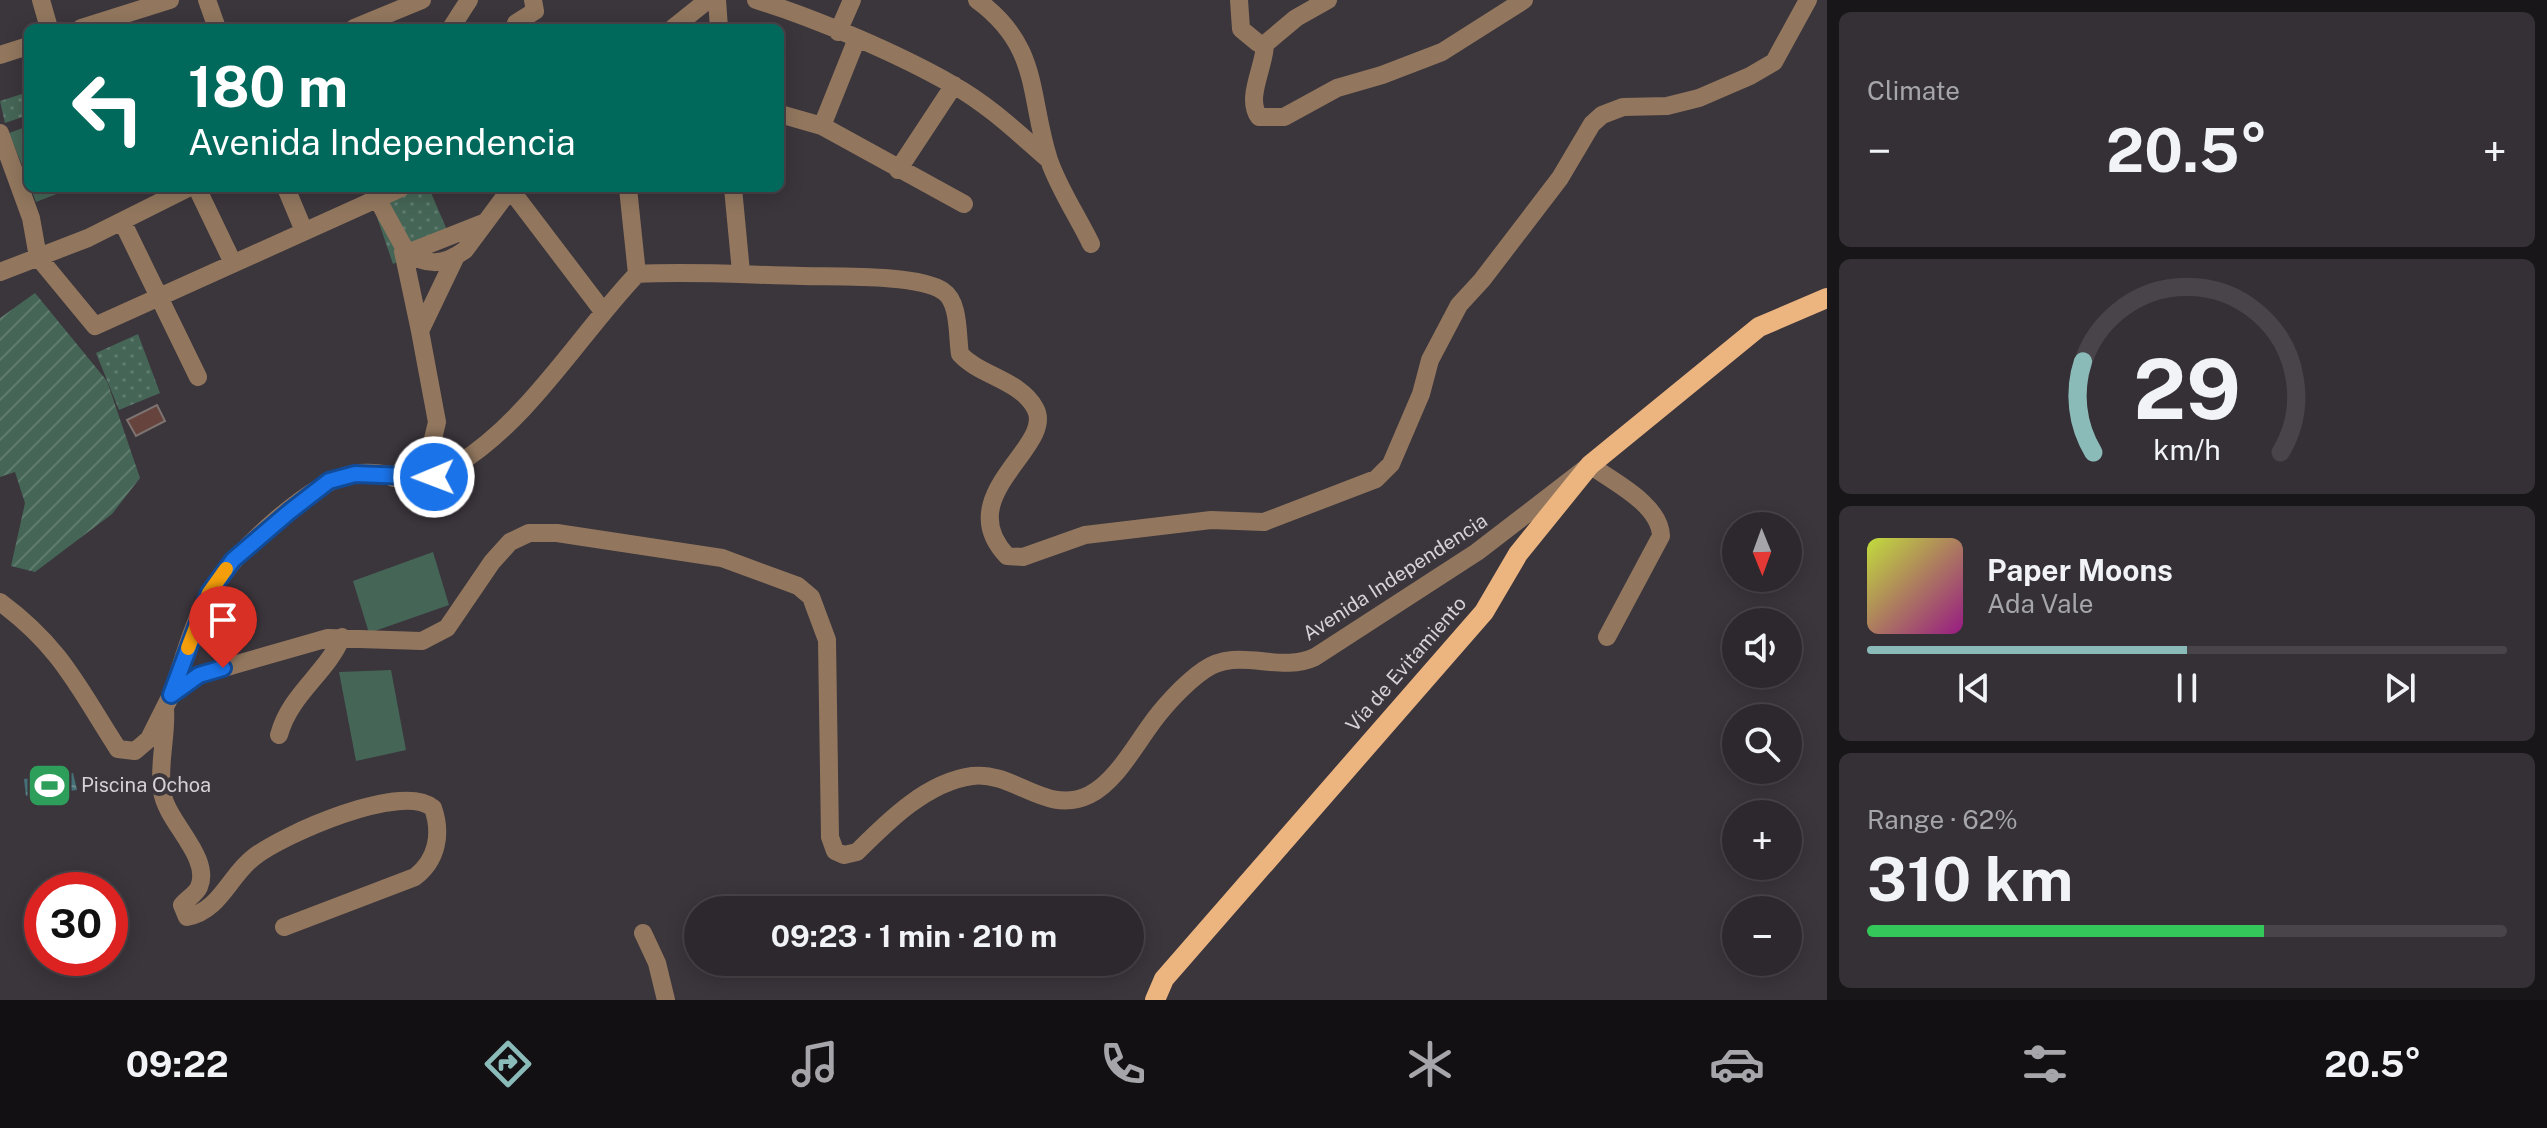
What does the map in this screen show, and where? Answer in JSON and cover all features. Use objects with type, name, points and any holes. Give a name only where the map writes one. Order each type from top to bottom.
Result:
[{"type":"main road","name":"Vía de Evitamiento","points":[[1155,1000],[1164,979],[1274,849],[1484,612],[1518,554],[1590,465],[1759,327],[1827,298]]},
{"type":"street","points":[[41,0],[48,24]]},
{"type":"street","points":[[93,24],[170,0]]},
{"type":"street","points":[[207,0],[216,24]]},
{"type":"street","points":[[364,24],[422,0]]},
{"type":"street","points":[[454,24],[469,0]]},
{"type":"street","points":[[516,23],[535,11],[533,0]]},
{"type":"street","points":[[678,24],[708,0]]},
{"type":"street","points":[[717,0],[719,24]]},
{"type":"street","points":[[757,0],[838,32],[954,85],[995,114],[1049,160]]},
{"type":"street","points":[[838,32],[852,0]]},
{"type":"street","points":[[977,0],[997,15],[1021,50],[1038,98],[1049,160],[1091,244]]},
{"type":"street","points":[[1239,0],[1241,29],[1258,43],[1265,44],[1296,18],[1328,0]]},
{"type":"street","points":[[1265,44],[1265,57],[1253,100],[1259,117],[1276,118],[1337,88],[1442,52],[1524,0]]},
{"type":"street","points":[[0,602],[34,627],[61,657],[118,749],[135,751],[143,747],[168,701],[209,593],[233,560],[329,481],[355,474],[393,478],[434,477],[460,463],[542,387],[602,310],[637,274],[741,272],[858,276],[930,285],[945,292],[954,304],[960,354],[1030,399],[1038,411],[1038,428],[1006,475],[989,517],[990,534],[1007,556],[1023,557],[1085,535],[1211,520],[1264,522],[1283,517],[1385,473],[1421,394],[1430,360],[1459,305],[1482,280],[1560,178],[1592,124],[1602,115],[1623,107],[1667,106],[1699,98],[1750,76],[1774,62],[1808,0]]},
{"type":"street","points":[[822,126],[856,41]]},
{"type":"street","points":[[0,55],[24,47]]},
{"type":"street","points":[[898,170],[954,85]]},
{"type":"street","points":[[784,115],[822,126],[964,204]]},
{"type":"street","points":[[0,133],[31,218],[38,257],[95,326],[304,231],[374,194],[403,251],[437,430],[432,443],[393,478]]},
{"type":"street","points":[[0,272],[122,221],[180,192]]},
{"type":"street","points":[[199,192],[233,263]]},
{"type":"street","points":[[288,192],[304,231]]},
{"type":"street","points":[[403,251],[422,262],[443,263],[455,258],[465,250],[507,192]]},
{"type":"street","points":[[513,192],[602,310]]},
{"type":"street","points":[[628,192],[637,274]]},
{"type":"street","points":[[733,192],[741,272]]},
{"type":"street","points":[[122,221],[198,377]]},
{"type":"street","points":[[403,251],[413,252],[483,223]]},
{"type":"street","points":[[420,331],[455,258]]},
{"type":"street","points":[[1590,465],[1646,507],[1661,529],[1661,536],[1607,637]]},
{"type":"street","name":"Avenida Independencia","points":[[168,701],[199,675],[328,638],[422,641],[437,636],[447,628],[492,562],[510,542],[529,533],[557,533],[722,558],[798,586],[811,597],[827,640],[830,837],[835,851],[844,855],[857,852],[921,796],[972,776],[1066,803],[1092,794],[1133,752],[1150,724],[1203,671],[1227,660],[1289,666],[1315,657],[1477,552],[1590,465]]},
{"type":"street","points":[[279,735],[296,697],[334,655],[342,637]]},
{"type":"street","points":[[168,701],[162,793],[168,812],[198,858],[201,874],[199,889],[182,905],[187,917],[211,906],[240,869],[277,843],[382,802],[423,803],[433,808],[438,826],[436,845],[428,863],[415,877],[284,927]]},
{"type":"street","points":[[643,933],[657,963],[666,1000]]},
{"type":"green space","points":[[24,93],[24,116],[5,123],[0,101]]},
{"type":"green space","points":[[24,127],[24,170],[9,133]]},
{"type":"green space","points":[[32,192],[62,192],[36,202]]},
{"type":"green space","points":[[368,192],[431,192],[450,237],[393,264]]},
{"type":"green space","points":[[35,293],[107,381],[140,478],[112,514],[35,572],[11,566],[25,503],[15,472],[0,477],[0,318]]},
{"type":"green space","points":[[138,334],[160,393],[119,410],[96,353]]},
{"type":"green space","points":[[433,552],[449,605],[369,633],[353,581]]},
{"type":"green space","points":[[391,670],[406,750],[356,761],[339,672]]},
{"type":"water","name":"Piscina Ochoa","points":[[73,773],[77,790],[26,796],[24,779]]},
{"type":"building","points":[[157,405],[165,421],[136,436],[127,420]]},
{"type":"slow traffic","points":[[188,648],[209,593],[226,569]]},
{"type":"place","name":"Piscina Ochoa","points":[[50,785]]},
{"type":"route","points":[[223,668],[199,675],[171,695],[209,593],[233,560],[329,481],[355,474],[393,478],[434,477]]}]
